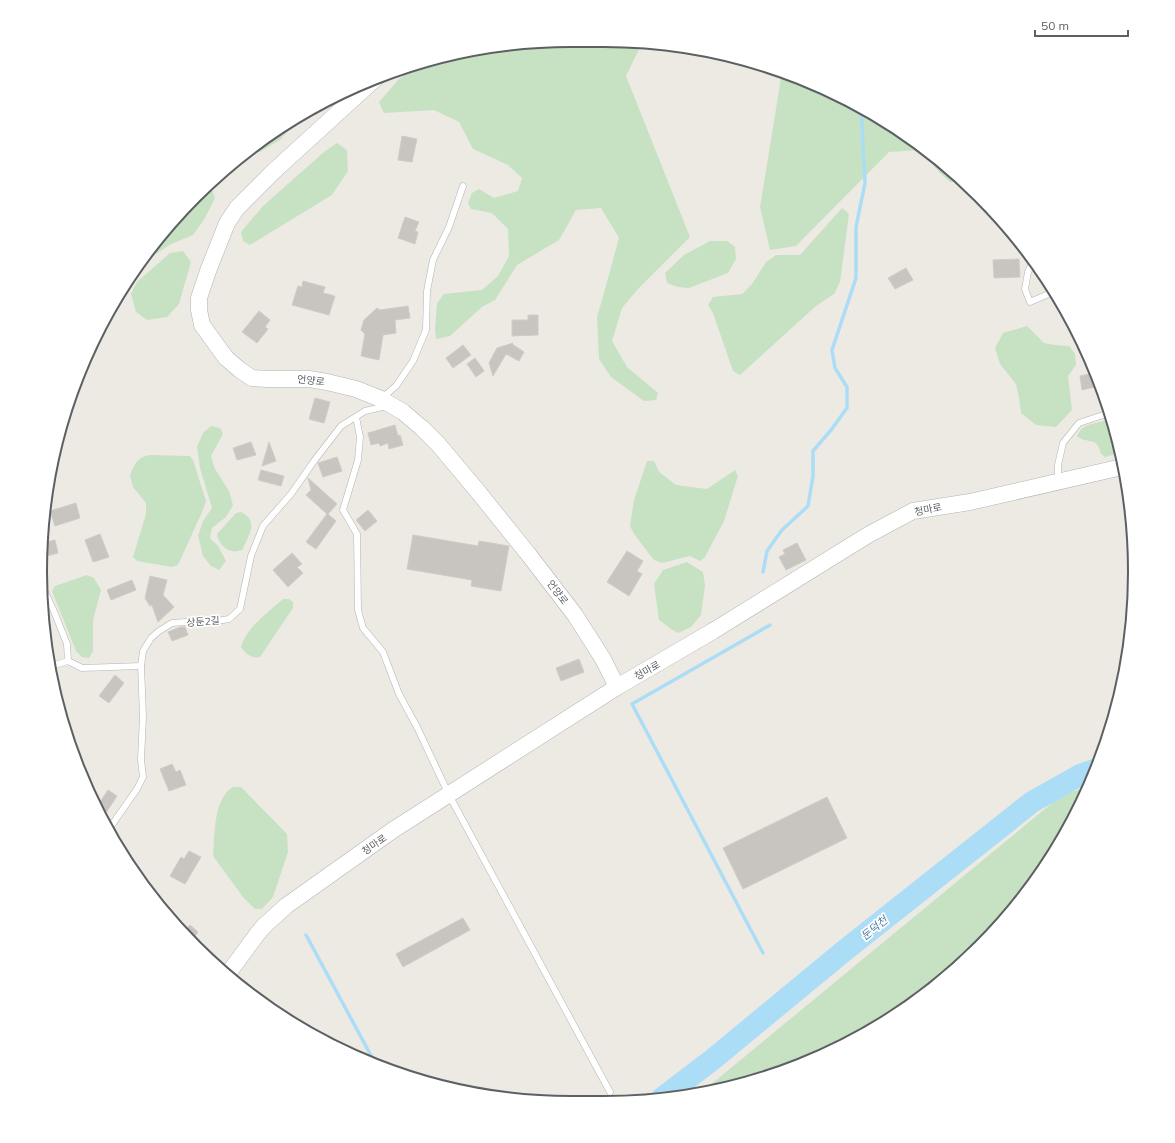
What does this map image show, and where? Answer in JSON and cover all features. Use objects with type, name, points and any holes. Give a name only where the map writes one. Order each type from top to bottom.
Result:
[{"type":"street","name":"언양로","points":[[361,91],[274,171],[237,208],[227,223],[215,251],[199,298],[199,310],[202,325],[226,358],[252,378],[309,379],[356,389],[386,402],[403,412],[422,428],[438,444],[530,555],[575,615],[603,659],[617,687]]},
{"type":"street","name":"청마로","points":[[231,970],[264,926],[286,906],[394,830],[617,687],[714,631],[868,535],[913,511],[970,502],[1118,468]]},
{"type":"lane","points":[[386,402],[413,361],[426,330],[427,291],[433,260],[449,227],[463,186]]},
{"type":"lane","points":[[1030,267],[1025,289],[1030,302],[1049,294]]},
{"type":"lane","name":"상둔2길","points":[[112,825],[137,789],[143,777],[141,760],[143,716],[142,666],[143,651],[151,638],[159,630],[172,624],[186,622],[204,623],[229,619],[240,609],[251,556],[263,526],[291,494],[341,426],[366,411],[386,402]]},
{"type":"lane","points":[[1058,482],[1058,465],[1063,443],[1079,423],[1104,415]]},
{"type":"lane","points":[[356,417],[360,437],[358,460],[343,510],[356,534],[358,610],[363,628],[383,652],[399,694],[417,727],[448,795],[610,1092]]},
{"type":"lane","points":[[48,598],[66,644],[68,661]]},
{"type":"lane","points":[[55,665],[68,661],[82,668],[142,666]]},
{"type":"green space","points":[[572,47],[640,48],[626,76],[690,237],[638,289],[622,308],[612,341],[627,367],[658,393],[656,400],[644,401],[611,377],[599,359],[597,317],[619,238],[601,208],[576,210],[559,240],[517,265],[495,300],[482,307],[450,336],[436,339],[435,330],[437,303],[444,294],[482,290],[498,276],[509,256],[508,229],[492,213],[471,209],[468,203],[472,193],[479,189],[494,198],[518,191],[522,178],[508,165],[473,149],[459,122],[434,110],[384,113],[379,102],[399,79],[406,74],[436,65],[503,51]]},
{"type":"green space","points":[[781,78],[835,101],[866,117],[916,150],[889,152],[796,246],[770,250],[760,207]]},
{"type":"green space","points":[[289,129],[280,140],[260,152],[256,152]]},
{"type":"green space","points":[[337,143],[347,150],[348,171],[332,195],[250,245],[243,241],[241,232],[263,206],[324,152]]},
{"type":"green space","points":[[928,159],[954,182],[950,182]]},
{"type":"green space","points":[[212,190],[215,198],[205,218],[193,235],[171,244],[152,257],[177,226]]},
{"type":"green space","points":[[842,208],[849,214],[840,282],[834,294],[816,306],[740,375],[733,371],[713,313],[708,305],[713,297],[742,294],[752,284],[766,262],[776,255],[800,255]]},
{"type":"green space","points":[[710,241],[727,241],[735,247],[736,259],[728,273],[689,288],[678,287],[667,283],[665,273],[684,255]]},
{"type":"green space","points":[[183,251],[191,262],[179,304],[167,317],[147,320],[136,312],[131,294],[137,282],[170,253]]},
{"type":"green space","points":[[1027,326],[1044,343],[1069,346],[1075,354],[1076,365],[1068,376],[1072,410],[1056,427],[1036,425],[1021,413],[1016,384],[1000,364],[995,348],[1003,333]]},
{"type":"green space","points":[[1105,420],[1114,454],[1105,457],[1101,454],[1097,444],[1081,439],[1077,436],[1081,429],[1088,425]]},
{"type":"green space","points":[[211,426],[220,428],[223,434],[211,456],[215,469],[229,491],[233,505],[226,517],[212,528],[210,538],[218,546],[226,561],[219,570],[211,566],[203,556],[198,536],[203,521],[212,508],[200,468],[197,447],[203,433]]},
{"type":"green space","points":[[150,455],[190,456],[193,460],[206,501],[178,565],[172,567],[137,561],[133,557],[146,514],[146,503],[133,487],[130,475],[139,459]]},
{"type":"green space","points":[[647,461],[654,461],[659,472],[676,485],[707,489],[735,470],[738,476],[724,521],[705,557],[700,561],[690,556],[662,563],[654,560],[634,534],[630,526],[634,500]]},
{"type":"green space","points":[[241,512],[250,520],[251,530],[249,535],[242,550],[233,551],[226,549],[222,545],[217,534],[236,513]]},
{"type":"green space","points":[[687,562],[703,572],[705,586],[701,615],[691,627],[678,633],[659,620],[654,584],[663,570]]},
{"type":"green space","points":[[87,575],[94,578],[101,590],[93,620],[93,651],[89,658],[82,657],[76,651],[52,591],[55,586]]},
{"type":"green space","points":[[283,599],[289,599],[293,602],[293,608],[260,657],[249,655],[241,647],[248,633],[264,615]]},
{"type":"green space","points":[[233,787],[241,787],[287,834],[288,852],[273,897],[262,909],[255,909],[243,897],[213,856],[218,809],[226,793]]},
{"type":"green space","points":[[1080,790],[1058,834],[1020,891],[974,942],[923,988],[866,1026],[835,1042],[772,1068],[710,1085],[1063,794]]},
{"type":"building","points":[[402,136],[417,139],[412,162],[398,160]]},
{"type":"building","points":[[405,217],[419,222],[415,231],[418,232],[415,244],[398,238]]},
{"type":"building","points":[[1019,259],[1020,277],[994,278],[993,260]]},
{"type":"building","points":[[906,268],[913,280],[895,289],[888,278]]},
{"type":"building","points":[[303,281],[325,287],[323,293],[335,296],[329,315],[292,305],[298,286],[302,287]]},
{"type":"building","points":[[408,306],[410,318],[395,320],[396,333],[383,335],[379,360],[361,356],[365,334],[361,330],[364,320],[377,308],[380,310]]},
{"type":"building","points":[[259,311],[270,320],[265,327],[268,329],[257,343],[242,332]]},
{"type":"building","points":[[528,315],[538,315],[538,335],[512,336],[512,320],[528,320]]},
{"type":"building","points":[[513,343],[512,344],[524,352],[519,361],[506,354],[493,376],[489,363],[497,348]]},
{"type":"building","points":[[463,345],[471,355],[453,368],[446,358]]},
{"type":"building","points":[[475,358],[484,371],[476,377],[467,364]]},
{"type":"building","points":[[1089,374],[1094,387],[1082,390],[1080,376]]},
{"type":"building","points":[[315,398],[330,402],[324,423],[309,419]]},
{"type":"building","points":[[395,425],[398,436],[400,435],[403,445],[389,449],[388,443],[380,446],[379,443],[371,445],[368,433]]},
{"type":"building","points":[[251,442],[256,455],[237,460],[233,448]]},
{"type":"building","points":[[269,442],[276,461],[262,466]]},
{"type":"building","points":[[337,457],[342,471],[323,477],[318,463]]},
{"type":"building","points":[[261,470],[284,476],[281,486],[258,480]]},
{"type":"building","points":[[308,478],[337,504],[328,514],[336,521],[316,549],[306,542],[327,514],[306,495],[311,490]]},
{"type":"building","points":[[76,503],[80,518],[55,526],[50,511]]},
{"type":"building","points":[[368,510],[377,521],[365,531],[356,520]]},
{"type":"building","points":[[100,534],[109,557],[93,562],[85,540]]},
{"type":"building","points":[[413,535],[478,546],[479,541],[509,546],[501,591],[471,586],[472,580],[407,569]]},
{"type":"building","points":[[55,540],[58,553],[47,556],[48,542]]},
{"type":"building","points":[[797,543],[806,560],[786,570],[779,557],[785,554],[783,550]]},
{"type":"building","points":[[627,551],[643,561],[637,571],[642,574],[629,596],[607,582]]},
{"type":"building","points":[[292,553],[302,564],[297,567],[303,573],[288,587],[273,570]]},
{"type":"building","points":[[150,576],[167,580],[163,595],[174,607],[158,622],[152,605],[150,606],[145,598]]},
{"type":"building","points":[[132,580],[136,590],[111,600],[107,590]]},
{"type":"building","points":[[180,627],[185,627],[188,635],[172,641],[168,632]]},
{"type":"building","points":[[579,659],[584,672],[561,681],[556,668]]},
{"type":"building","points":[[115,675],[124,683],[109,703],[99,696]]},
{"type":"building","points":[[172,764],[176,772],[180,770],[186,785],[169,791],[160,769]]},
{"type":"building","points":[[108,790],[117,796],[106,813],[100,802]]},
{"type":"building","points":[[827,797],[847,838],[743,889],[723,848]]},
{"type":"building","points":[[189,851],[201,857],[185,884],[170,876],[181,857],[184,859]]},
{"type":"building","points":[[463,918],[470,930],[403,967],[396,954]]},
{"type":"building","points":[[190,925],[198,932],[195,936],[187,928]]},
{"type":"waterway","points":[[763,572],[767,551],[782,530],[808,506],[813,476],[813,451],[847,408],[847,387],[835,368],[832,350],[856,278],[856,227],[865,183],[861,115]]},
{"type":"waterway","points":[[763,953],[632,704],[770,625]]},
{"type":"waterway","name":"둔덕천","points":[[670,1092],[712,1060],[844,951],[1032,802],[1080,775],[1088,772]]},
{"type":"waterway","points":[[306,935],[371,1056]]}]
